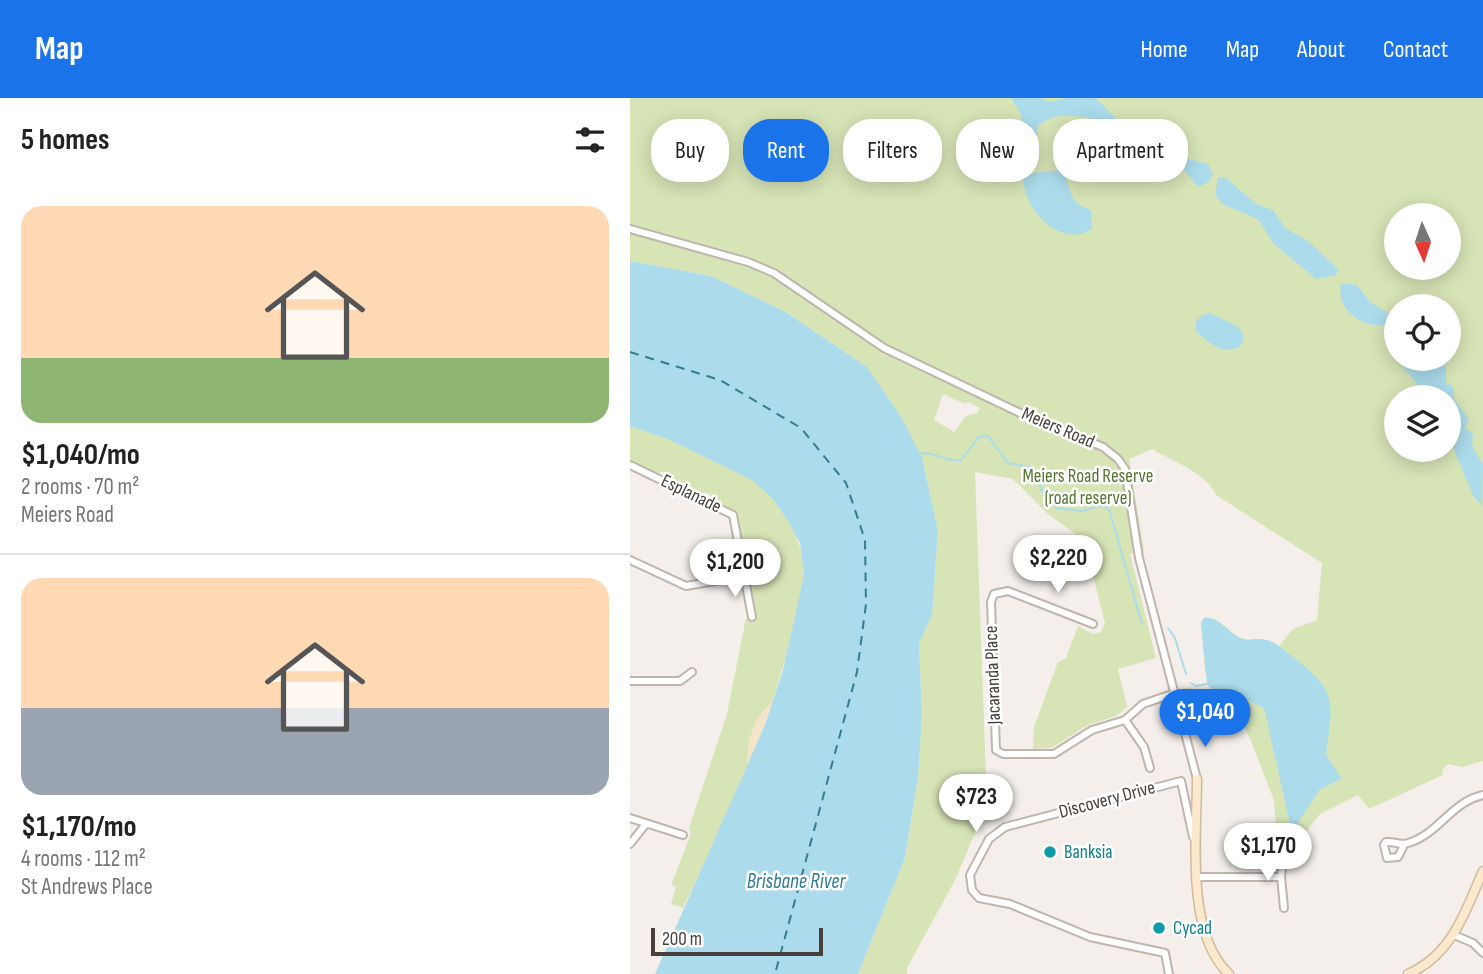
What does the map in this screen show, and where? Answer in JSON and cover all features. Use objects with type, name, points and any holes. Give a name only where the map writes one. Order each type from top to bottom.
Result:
[{"type":"street","name":"Meiers Road","points":[[630,229],[748,262],[775,273],[884,348],[1020,413],[1102,447],[1118,459],[1125,469],[1139,558],[1197,779],[1197,877],[1206,939],[1214,956],[1229,974]]},
{"type":"street","name":"Esplanade","points":[[630,465],[733,515],[752,617]]},
{"type":"street","points":[[630,560],[686,586],[744,576]]},
{"type":"street","name":"Jacaranda Place","points":[[1093,624],[1008,591],[994,594],[991,602],[996,750],[1003,754],[1049,756],[1092,730],[1125,720],[1143,704],[1175,693]]},
{"type":"street","points":[[630,681],[680,681],[692,672]]},
{"type":"street","points":[[1125,720],[1145,749],[1150,768]]},
{"type":"street","name":"Discovery Drive","points":[[1169,974],[1165,953],[1090,937],[1010,904],[979,898],[972,890],[970,875],[989,839],[1005,827],[1181,781],[1197,860]]},
{"type":"street","points":[[1404,845],[1431,833],[1463,802],[1483,794]]},
{"type":"street","points":[[630,818],[682,835]]},
{"type":"street","points":[[630,844],[646,824]]},
{"type":"street","points":[[1283,859],[1281,877],[1284,908]]},
{"type":"street","points":[[1408,974],[1430,962],[1454,935],[1483,872]]},
{"type":"street","points":[[1197,877],[1281,877]]},
{"type":"street","points":[[1454,935],[1473,943],[1483,953]]},
{"type":"green space","name":"Meiers Road Reserve (road reserve)","points":[[630,98],[1483,98],[1483,761],[1462,767],[1448,764],[1442,771],[1443,775],[1369,809],[1358,795],[1320,814],[1290,852],[1282,850],[1276,827],[1274,800],[1241,716],[1222,715],[1193,728],[1192,722],[1204,712],[1202,704],[1199,699],[1185,694],[1183,688],[1211,690],[1205,670],[1201,623],[1204,618],[1214,619],[1244,639],[1268,641],[1279,646],[1293,629],[1317,620],[1322,563],[1216,495],[1197,474],[1152,449],[1129,459],[1144,551],[1130,554],[1156,658],[1118,669],[1127,707],[1116,716],[1088,725],[1051,748],[1033,749],[1034,727],[1058,662],[1066,658],[1078,626],[1093,634],[1101,632],[1105,623],[1084,540],[1048,514],[1013,479],[975,472],[986,777],[977,828],[955,880],[907,968],[907,974],[858,974],[905,858],[918,778],[922,714],[919,643],[932,615],[938,530],[922,458],[867,367],[784,311],[711,276],[630,261]],"holes":[[[943,394],[965,404],[969,402],[980,408],[977,413],[966,416],[954,432],[934,420]]]},
{"type":"green space","points":[[630,426],[724,462],[757,484],[785,514],[802,553],[802,592],[762,732],[683,908],[671,904],[676,887],[671,885],[691,834],[689,828],[727,714],[746,618],[756,616],[735,513],[709,499],[711,495],[704,492],[702,495],[666,478],[668,474],[661,471],[659,474],[630,461]]},
{"type":"sand","points":[[773,702],[747,767],[752,731],[760,714]]},
{"type":"water","points":[[1011,98],[1041,98],[1049,102],[1066,98],[1096,98],[1116,119],[1059,116],[1039,125],[1039,119],[1021,119]]},
{"type":"water","points":[[1188,157],[1208,164],[1213,175],[1199,187],[1188,174]]},
{"type":"water","points":[[1053,171],[1053,182],[1066,182],[1074,199],[1091,210],[1092,229],[1079,234],[1067,234],[1044,222],[1028,199],[1024,187],[1024,182],[1039,182],[1039,172]]},
{"type":"water","points":[[1225,177],[1256,204],[1273,210],[1285,228],[1308,241],[1338,269],[1336,275],[1316,279],[1274,244],[1258,219],[1222,204],[1215,195],[1218,178]]},
{"type":"water","name":"Brisbane River","points":[[630,261],[711,276],[784,311],[867,367],[903,420],[922,458],[938,530],[932,615],[919,643],[922,714],[918,778],[905,858],[858,974],[655,974],[765,725],[783,670],[804,575],[800,543],[788,521],[773,499],[752,480],[670,440],[630,426]]},
{"type":"water","points":[[1341,283],[1357,285],[1370,302],[1384,311],[1384,326],[1371,324],[1354,316],[1347,310],[1340,293]]},
{"type":"water","points":[[1210,313],[1240,328],[1244,339],[1240,347],[1220,349],[1195,330],[1196,321],[1202,315]]},
{"type":"water","points":[[1406,371],[1446,371],[1446,382],[1450,385],[1418,385]]},
{"type":"water","points":[[1461,409],[1469,420],[1465,428],[1473,434],[1472,445],[1483,465],[1482,506],[1473,495],[1459,462]]},
{"type":"water","points":[[1204,618],[1214,619],[1243,639],[1271,641],[1311,672],[1326,692],[1331,712],[1326,755],[1342,779],[1320,789],[1295,827],[1291,828],[1264,708],[1238,695],[1212,690],[1207,684],[1201,623]]},
{"type":"waterway","points":[[917,454],[961,460],[979,437],[988,436],[1008,463],[1031,467],[1043,492],[1057,508],[1082,511],[1103,505],[1109,509],[1142,624]]},
{"type":"waterway","points":[[1168,628],[1175,638],[1186,674]]},
{"type":"waterway","points":[[1191,683],[1196,686],[1207,684]]},
{"type":"ferry route","points":[[630,352],[720,380],[801,428],[846,483],[865,540],[866,604],[857,672],[775,974]]},
{"type":"place","name":"Banksia","points":[[1050,852]]},
{"type":"place","name":"Cycad","points":[[1159,928]]}]
